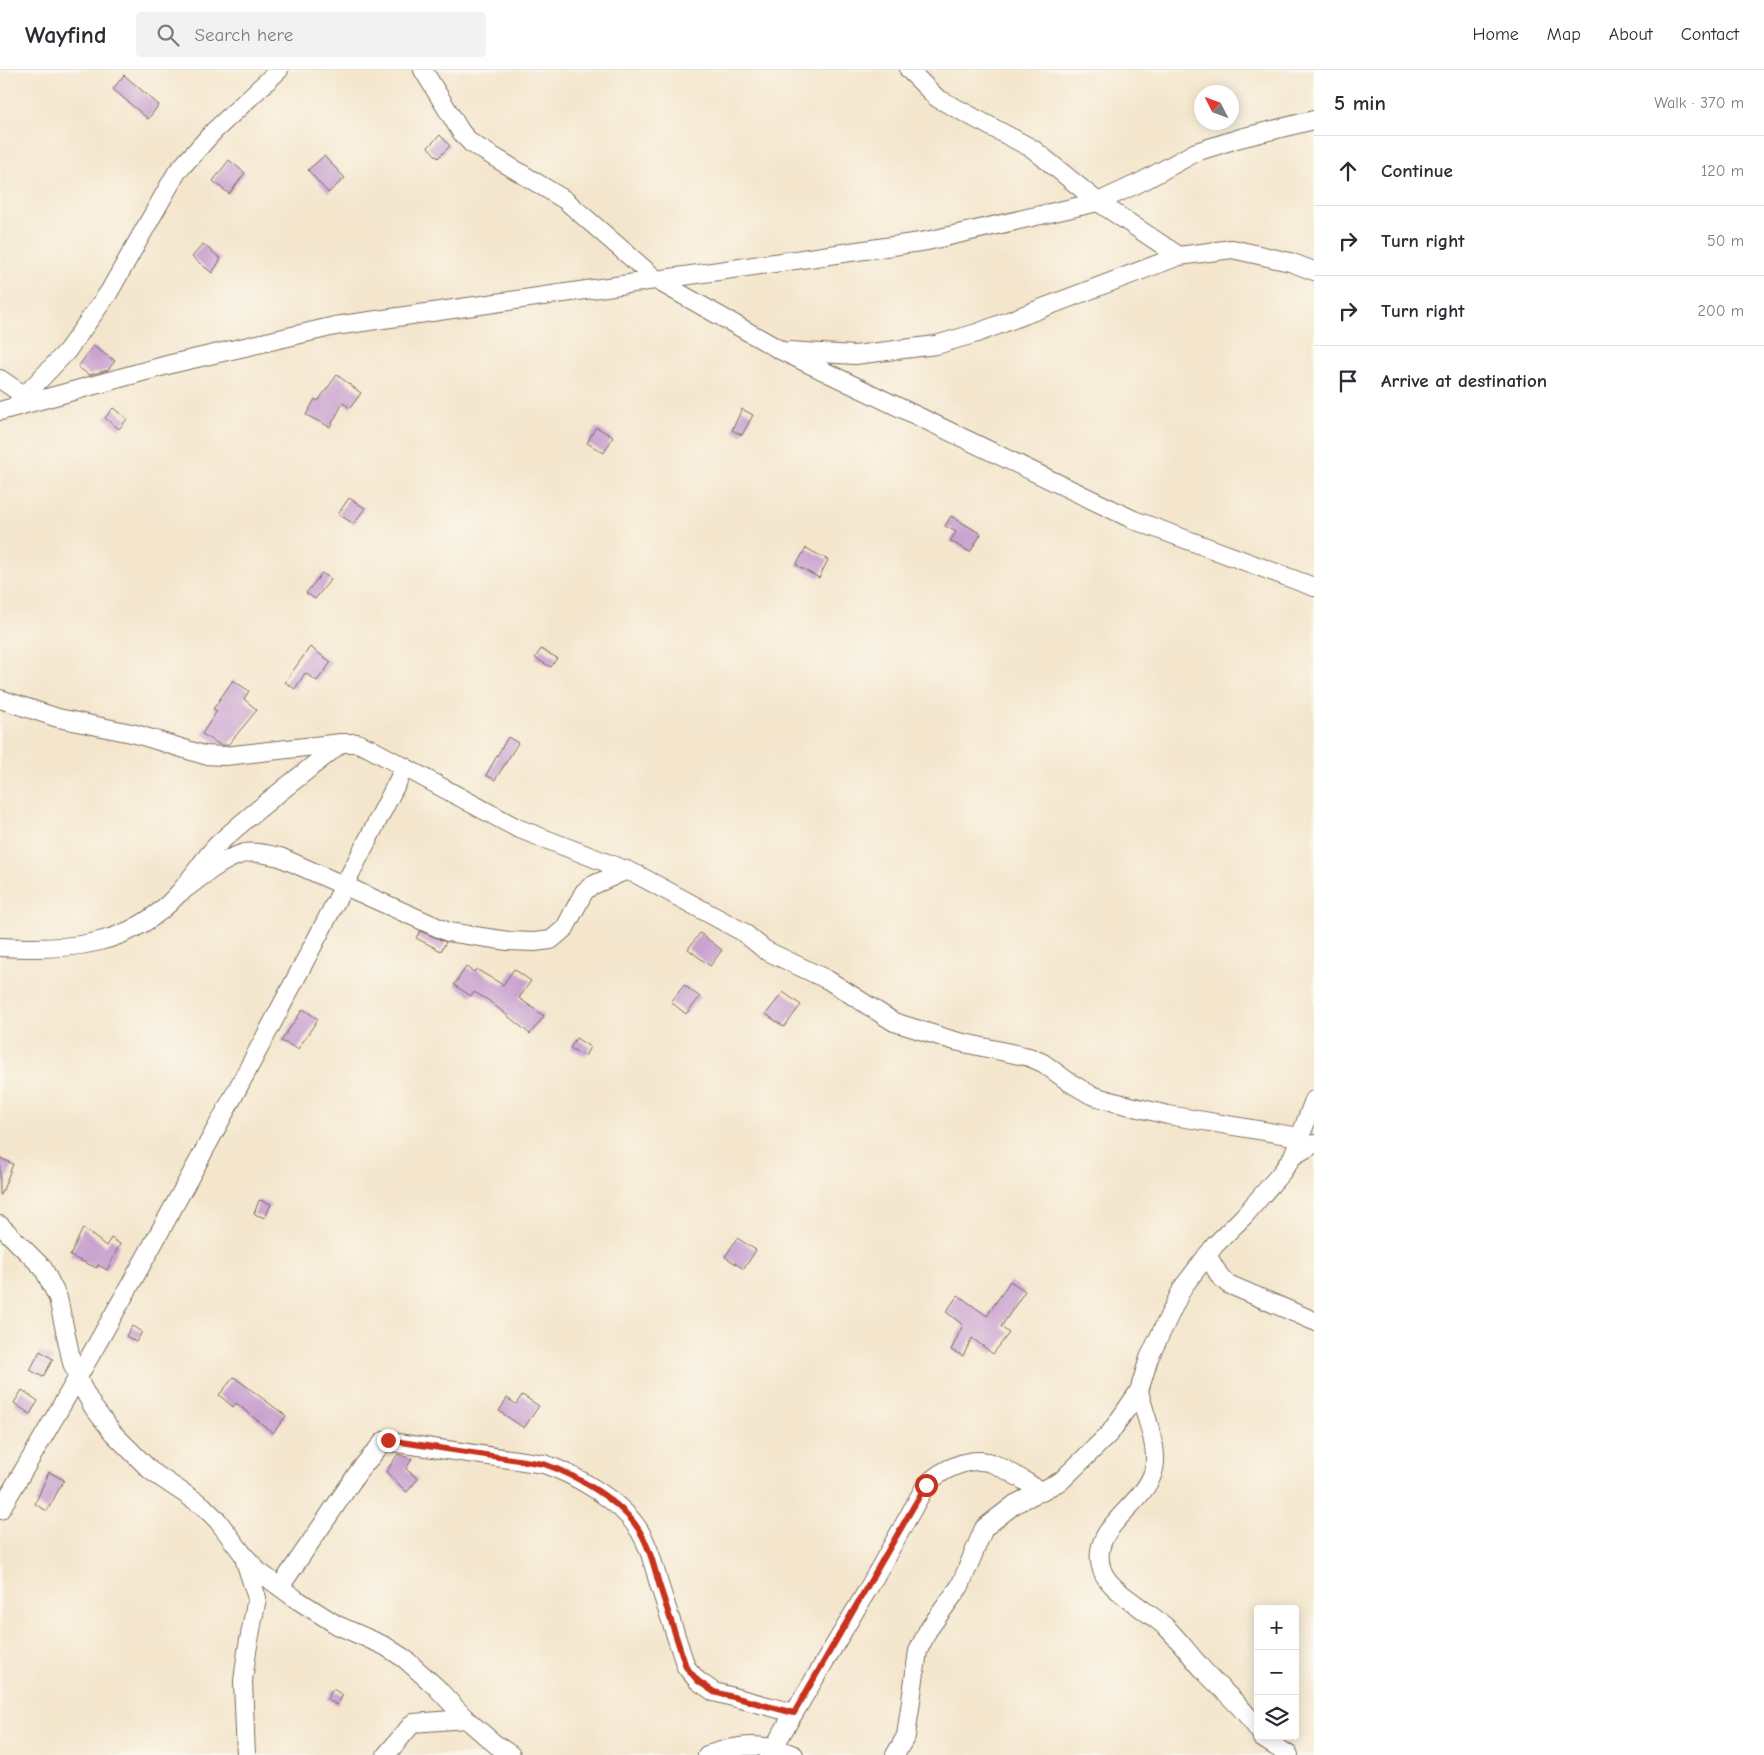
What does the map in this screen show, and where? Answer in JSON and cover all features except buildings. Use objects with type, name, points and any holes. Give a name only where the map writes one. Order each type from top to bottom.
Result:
[{"type":"street","points":[[13,405],[67,351],[109,292],[177,172],[214,131],[279,70]]},
{"type":"street","points":[[423,70],[461,132],[471,144],[565,200],[658,281],[782,351],[1134,520],[1314,587]]},
{"type":"street","points":[[909,70],[937,98],[1033,149],[1098,202],[1179,256]]},
{"type":"street","points":[[13,405],[171,364],[335,326],[927,241],[1098,202],[1143,181],[1196,152],[1240,138],[1314,120]]},
{"type":"street","points":[[782,351],[854,355],[936,345],[977,333],[1179,256],[1232,249],[1290,262],[1314,271]]},
{"type":"street","points":[[0,379],[13,405]]},
{"type":"street","points":[[0,699],[58,718],[136,734],[204,755],[226,756],[341,743],[357,743],[517,828],[626,870],[743,932],[765,950],[828,980],[894,1022],[955,1041],[1029,1057],[1043,1063],[1091,1095],[1114,1102],[1307,1141]]},
{"type":"street","points":[[0,947],[69,946],[98,943],[121,936],[137,927],[178,894],[218,844],[341,743]]},
{"type":"street","points":[[0,1510],[78,1379],[345,884],[405,767]]},
{"type":"street","points":[[178,894],[221,866],[246,853],[261,853],[280,857],[345,884],[448,932],[534,942],[551,940],[565,928],[578,900],[591,886],[626,870]]},
{"type":"street","points":[[896,1755],[906,1736],[918,1651],[928,1630],[960,1586],[979,1536],[995,1517],[1015,1504],[1061,1481],[1110,1433],[1139,1391],[1148,1358],[1183,1287],[1207,1255],[1272,1185],[1293,1156],[1307,1141],[1314,1100]]},
{"type":"street","points":[[0,1225],[36,1259],[54,1291],[65,1324],[72,1363],[78,1379],[93,1407],[113,1433],[151,1471],[203,1506],[218,1520],[258,1571],[338,1625],[384,1646],[405,1659],[436,1687],[466,1719],[504,1753]]},
{"type":"street","points":[[1207,1255],[1221,1278],[1228,1284],[1314,1321]]},
{"type":"street","points":[[1139,1391],[1155,1462],[1152,1474],[1143,1490],[1105,1536],[1099,1552],[1102,1571],[1112,1585],[1168,1629],[1254,1724]]},
{"type":"street","points":[[280,1587],[324,1526],[359,1471],[384,1440],[544,1464],[568,1472],[598,1491],[631,1519],[640,1531],[650,1555],[686,1667],[698,1681],[714,1692],[794,1713]]},
{"type":"street","points":[[771,1751],[926,1485],[938,1474],[976,1461],[993,1464],[1042,1492]]},
{"type":"street","points":[[242,1553],[257,1598],[246,1651],[243,1681],[246,1755]]},
{"type":"street","points":[[386,1755],[413,1723],[466,1719]]},
{"type":"street","points":[[1262,1740],[1268,1755]]},
{"type":"street","points":[[1267,1740],[1289,1755]]},
{"type":"street","points":[[707,1755],[742,1746],[756,1745],[771,1751],[794,1755]]},
{"type":"route","points":[[388,1440],[544,1464],[568,1472],[598,1491],[631,1519],[640,1531],[650,1555],[686,1667],[698,1681],[714,1692],[794,1713],[926,1485]]}]
